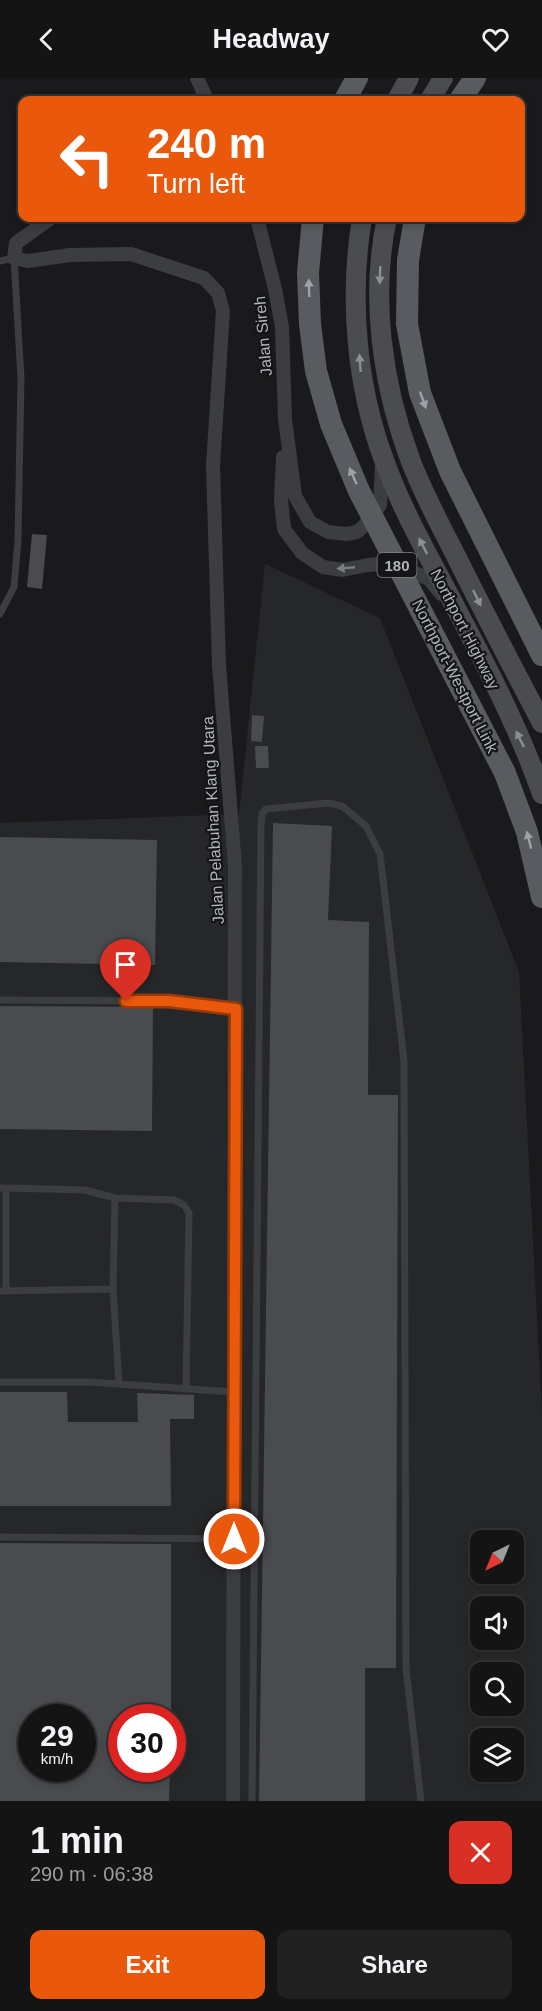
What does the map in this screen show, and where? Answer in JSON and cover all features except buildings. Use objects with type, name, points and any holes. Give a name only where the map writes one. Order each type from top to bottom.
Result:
[{"type":"main road","points":[[347,96],[357,78]]},
{"type":"main road","points":[[399,96],[409,78]]},
{"type":"main road","points":[[432,96],[443,78]]},
{"type":"main road","points":[[463,96],[476,78]]},
{"type":"main road","name":"Northport-Westport Link","points":[[313,222],[309,273],[310,324],[316,372],[331,424],[359,491],[505,773],[527,832],[542,897]]},
{"type":"main road","name":"Northport Highway","points":[[361,222],[357,245],[361,373],[370,415],[383,458],[395,490],[464,623],[531,761],[542,794]]},
{"type":"main road","name":"Northport Highway","points":[[386,222],[382,243],[381,340],[391,399],[415,470],[489,623],[542,723]]},
{"type":"main road","points":[[414,222],[408,260],[407,324],[420,393],[450,471],[542,655]]},
{"type":"street","points":[[197,78],[205,96]]},
{"type":"street","points":[[7,259],[16,243],[45,222]]},
{"type":"street","name":"Jalan Sireh","points":[[258,222],[282,327],[285,418]]},
{"type":"street","name":"Jalan Pelabuhan Klang Utara","points":[[7,259],[28,261],[70,255],[130,254],[204,278],[218,293],[223,311],[213,465],[219,665],[235,866],[233,1801]]},
{"type":"street","points":[[285,418],[295,496],[310,522],[328,532],[346,534],[357,532],[380,505],[383,458]]},
{"type":"street","points":[[285,418],[281,500],[284,529],[302,553],[323,567],[342,570],[392,563],[429,579],[464,623]]},
{"type":"lane","points":[[0,614],[14,587],[18,540],[21,378],[7,259]]},
{"type":"lane","points":[[252,1801],[261,824],[262,814],[266,809],[329,803],[342,806],[366,826],[380,854],[404,1061],[406,1668],[421,1801]]},
{"type":"lane","points":[[0,1000],[169,1001],[236,1009]]},
{"type":"lane","points":[[113,1289],[3,1291],[3,1188],[85,1190],[115,1198],[174,1200],[184,1205],[189,1212],[186,1389]]},
{"type":"lane","points":[[115,1198],[113,1289],[119,1384]]},
{"type":"lane","points":[[0,1382],[89,1382],[234,1392]]},
{"type":"lane","points":[[0,1537],[234,1539]]},
{"type":"shaded area","points":[[265,564],[380,618],[519,972],[542,1413],[542,1801],[0,1801],[0,823],[239,814]]},
{"type":"route","points":[[126,1001],[169,1001],[236,1009],[234,1539]]}]
